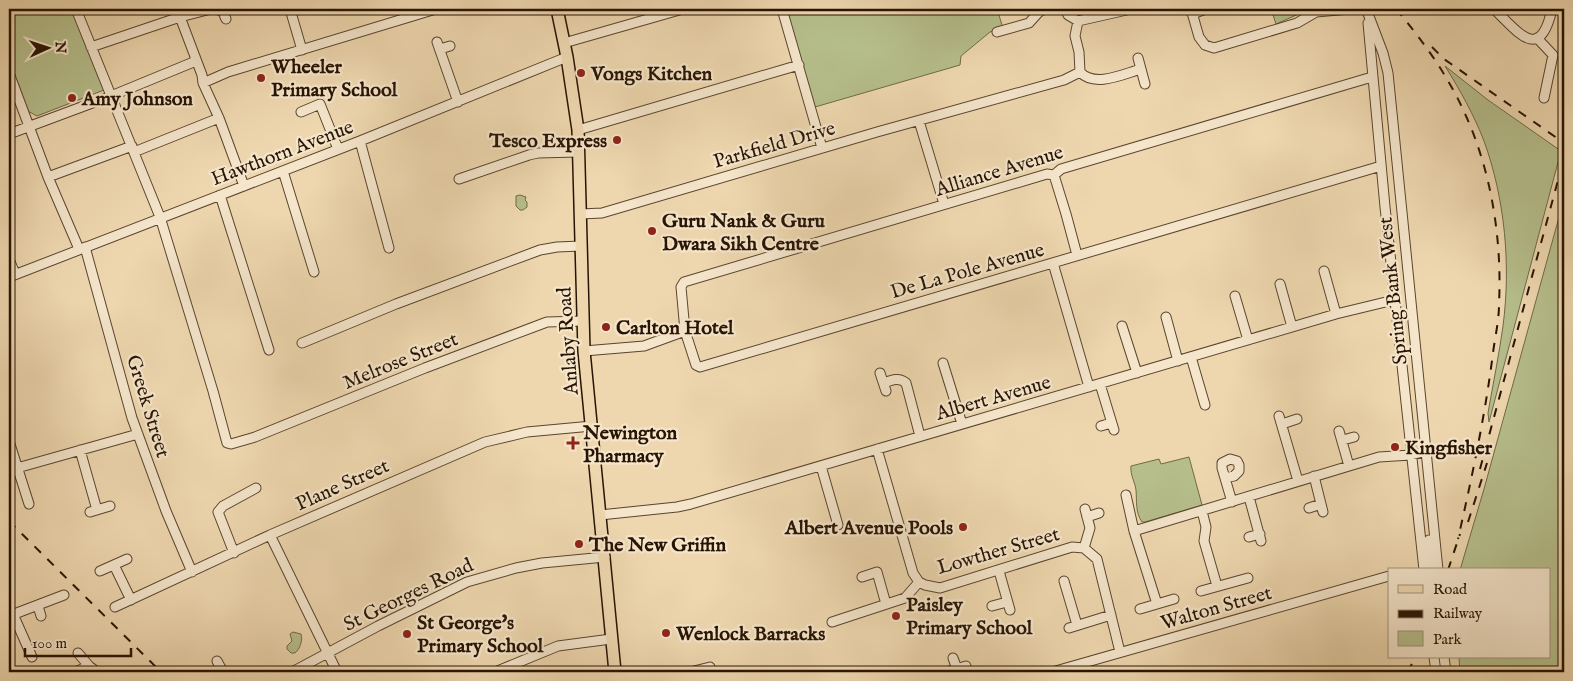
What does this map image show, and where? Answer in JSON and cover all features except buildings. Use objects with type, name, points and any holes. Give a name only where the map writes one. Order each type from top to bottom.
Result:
[{"type":"main road","name":"Anlaby Road","points":[[557,9],[567,57],[578,130],[584,351],[615,672]]},
{"type":"street","points":[[76,9],[160,217]]},
{"type":"street","points":[[91,48],[179,13],[211,9]]},
{"type":"street","points":[[290,9],[302,50]]},
{"type":"street","points":[[203,83],[228,72],[436,9]]},
{"type":"street","points":[[564,43],[683,9]]},
{"type":"street","points":[[782,9],[822,148]]},
{"type":"street","points":[[997,32],[1029,23],[1044,9]]},
{"type":"street","points":[[1065,9],[1068,15],[1078,21],[1131,9]]},
{"type":"street","points":[[1206,9],[1191,11],[1199,36],[1205,45],[1214,48],[1297,23],[1316,12],[1350,9]]},
{"type":"street","points":[[1494,9],[1522,36],[1530,39],[1539,37],[1548,26],[1552,9]]},
{"type":"street","name":"Spring Bank West","points":[[1367,10],[1394,300],[1424,568]]},
{"type":"street","name":"Spring Bank West","points":[[1367,10],[1383,52],[1388,73],[1438,568]]},
{"type":"street","points":[[179,13],[202,75],[203,83],[219,118],[244,186]]},
{"type":"street","points":[[1078,21],[1075,36],[1079,52],[1080,72],[1084,76],[1098,80],[1141,69]]},
{"type":"street","points":[[1539,37],[1553,54],[1544,98]]},
{"type":"street","points":[[450,46],[439,45],[458,102]]},
{"type":"street","name":"Hawthorn Avenue","points":[[12,276],[360,141],[567,57]]},
{"type":"street","points":[[1138,58],[1145,84]]},
{"type":"street","points":[[9,134],[111,96],[196,61]]},
{"type":"street","points":[[578,130],[799,65]]},
{"type":"street","name":"Parkfield Drive","points":[[581,214],[602,213],[822,148],[1064,80],[1080,72]]},
{"type":"street","name":"Greek Street","points":[[9,73],[48,177],[82,248],[138,434],[166,511],[192,572]]},
{"type":"street","name":"Alliance Avenue","points":[[685,331],[682,287],[684,282],[1047,174],[1054,175],[1061,169],[1372,76]]},
{"type":"street","points":[[301,112],[320,104],[338,149]]},
{"type":"street","points":[[48,177],[219,118]]},
{"type":"street","points":[[919,121],[944,204]]},
{"type":"street","points":[[360,141],[389,248]]},
{"type":"street","points":[[459,179],[538,153],[578,152]]},
{"type":"street","name":"De La Pole Avenue","points":[[685,331],[696,365],[700,367],[1381,166]]},
{"type":"street","points":[[283,170],[314,272]]},
{"type":"street","points":[[1054,175],[1077,256]]},
{"type":"street","points":[[220,195],[269,350]]},
{"type":"street","name":"Melrose Street","points":[[160,217],[227,442],[231,444],[256,437],[425,368],[547,322],[584,321]]},
{"type":"street","points":[[302,343],[396,304],[540,250],[581,246]]},
{"type":"street","points":[[9,259],[12,276]]},
{"type":"street","points":[[1053,263],[1089,387]]},
{"type":"street","points":[[1324,271],[1336,314]]},
{"type":"street","points":[[1280,284],[1292,327]]},
{"type":"street","points":[[1236,296],[1248,340]]},
{"type":"street","name":"Albert Avenue","points":[[600,515],[678,507],[1336,314],[1394,300]]},
{"type":"street","points":[[1166,317],[1178,361]]},
{"type":"street","points":[[1122,326],[1137,373]]},
{"type":"street","points":[[584,351],[644,346],[685,331]]},
{"type":"street","points":[[1191,357],[1205,405]]},
{"type":"street","points":[[943,363],[962,424]]},
{"type":"street","points":[[880,373],[885,387],[896,379],[902,379],[906,383],[920,436]]},
{"type":"street","points":[[1100,384],[1112,427],[1101,426]]},
{"type":"street","points":[[1297,419],[1280,420],[1298,481]]},
{"type":"street","name":"Plane Street","points":[[115,607],[270,535],[485,442],[527,432],[592,426]]},
{"type":"street","points":[[1339,431],[1349,466]]},
{"type":"street","points":[[17,468],[138,434]]},
{"type":"street","points":[[1343,440],[1354,437]]},
{"type":"street","points":[[9,441],[29,504]]},
{"type":"street","name":"Lowther Street","points":[[877,449],[910,565],[919,582],[940,588],[1072,547],[1084,548],[1097,559],[1120,652]]},
{"type":"street","points":[[80,450],[93,511],[110,506]]},
{"type":"street","points":[[1134,531],[1379,457],[1427,451]]},
{"type":"street","points":[[821,466],[838,525]]},
{"type":"street","points":[[1310,508],[1322,508],[1314,476]]},
{"type":"street","points":[[1225,478],[1232,502]]},
{"type":"street","points":[[234,553],[218,512],[223,506],[256,488]]},
{"type":"street","points":[[1126,496],[1134,531],[1157,604]]},
{"type":"street","points":[[1249,496],[1261,537],[1249,537]]},
{"type":"street","points":[[1202,511],[1206,527],[1204,541],[1217,586]]},
{"type":"street","points":[[1429,568],[1429,539],[1432,512]]},
{"type":"street","points":[[1084,548],[1090,528],[1086,513],[1099,514]]},
{"type":"street","points":[[270,535],[337,672]]},
{"type":"street","name":"St Georges Road","points":[[292,672],[467,582],[522,566],[605,557]]},
{"type":"street","points":[[100,571],[127,559]]},
{"type":"street","points":[[114,565],[131,600]]},
{"type":"street","points":[[992,606],[1008,606],[999,571]]},
{"type":"street","points":[[862,577],[877,572],[886,604]]},
{"type":"street","name":"Walton Street","points":[[1052,672],[1388,576]]},
{"type":"street","points":[[1201,591],[1248,578]]},
{"type":"street","points":[[1064,581],[1073,627],[1111,615]]},
{"type":"street","points":[[832,622],[905,598],[919,582]]},
{"type":"street","points":[[32,658],[11,615],[64,595]]},
{"type":"street","points":[[1140,610],[1174,599]]},
{"type":"street","points":[[38,606],[41,616]]},
{"type":"street","points":[[495,672],[558,646],[612,639]]},
{"type":"street","points":[[78,653],[97,672]]},
{"type":"street","points":[[946,672],[961,668],[953,658]]},
{"type":"street","points":[[1434,658],[1436,672]]},
{"type":"street","points":[[1444,658],[1446,672]]},
{"type":"street","points":[[218,661],[223,672]]},
{"type":"street","points":[[75,672],[89,666]]},
{"type":"street","points":[[690,672],[710,667]]},
{"type":"green space","points":[[9,9],[72,9],[104,90],[37,116],[26,110],[9,65]]},
{"type":"green space","points":[[785,9],[997,9],[1002,25],[999,29],[990,32],[961,56],[960,65],[815,107]]},
{"type":"green space","points":[[1271,9],[1310,9],[1276,24]]},
{"type":"green space","points":[[1445,66],[1488,100],[1561,151],[1489,422],[1488,413],[1505,303],[1506,256],[1504,232],[1497,186],[1484,141],[1476,122]]},
{"type":"green space","points":[[516,196],[526,197],[525,200],[527,202],[527,207],[523,210],[516,206]]},
{"type":"green space","points":[[1564,199],[1564,672],[1460,672],[1459,658],[1550,658],[1550,568],[1461,568]]},
{"type":"green space","points":[[1189,457],[1202,505],[1142,522],[1137,510],[1136,490],[1131,466],[1159,459],[1161,464]]},
{"type":"green space","points":[[293,632],[301,634],[302,639],[297,651],[291,653],[287,646],[292,641],[290,634]]},
{"type":"railway","points":[[1396,9],[1435,60],[1452,87],[1466,116],[1483,161],[1497,232],[1500,280],[1498,323],[1482,423],[1458,539]]},
{"type":"railway","points":[[1432,47],[1444,59],[1564,143]]},
{"type":"railway","points":[[1480,469],[1564,158]]},
{"type":"railway","points":[[1468,522],[1487,463]]},
{"type":"railway","points":[[9,521],[161,672]]},
{"type":"railway","points":[[1449,568],[1460,534]]},
{"type":"railway","points":[[1408,672],[1415,658]]},
{"type":"place","name":"Vongs Kitchen","points":[[581,73]]},
{"type":"place","name":"Wheeler Primary School","points":[[261,78]]},
{"type":"place","name":"Amy Johnson","points":[[72,98]]},
{"type":"place","name":"Tesco Express","points":[[617,140]]},
{"type":"place","name":"Guru Nank & Guru Dwara Sikh Centre","points":[[652,231]]},
{"type":"place","name":"Carlton Hotel","points":[[606,327]]},
{"type":"place","name":"Newington Pharmacy","points":[[573,443]]},
{"type":"place","name":"Kingfisher","points":[[1395,447]]},
{"type":"place","name":"Albert Avenue Pools","points":[[963,527]]},
{"type":"place","name":"The New Griffin","points":[[579,544]]},
{"type":"place","name":"Paisley Primary School","points":[[896,616]]},
{"type":"place","name":"Wenlock Barracks","points":[[666,633]]},
{"type":"place","name":"St George's Primary School","points":[[407,634]]}]
